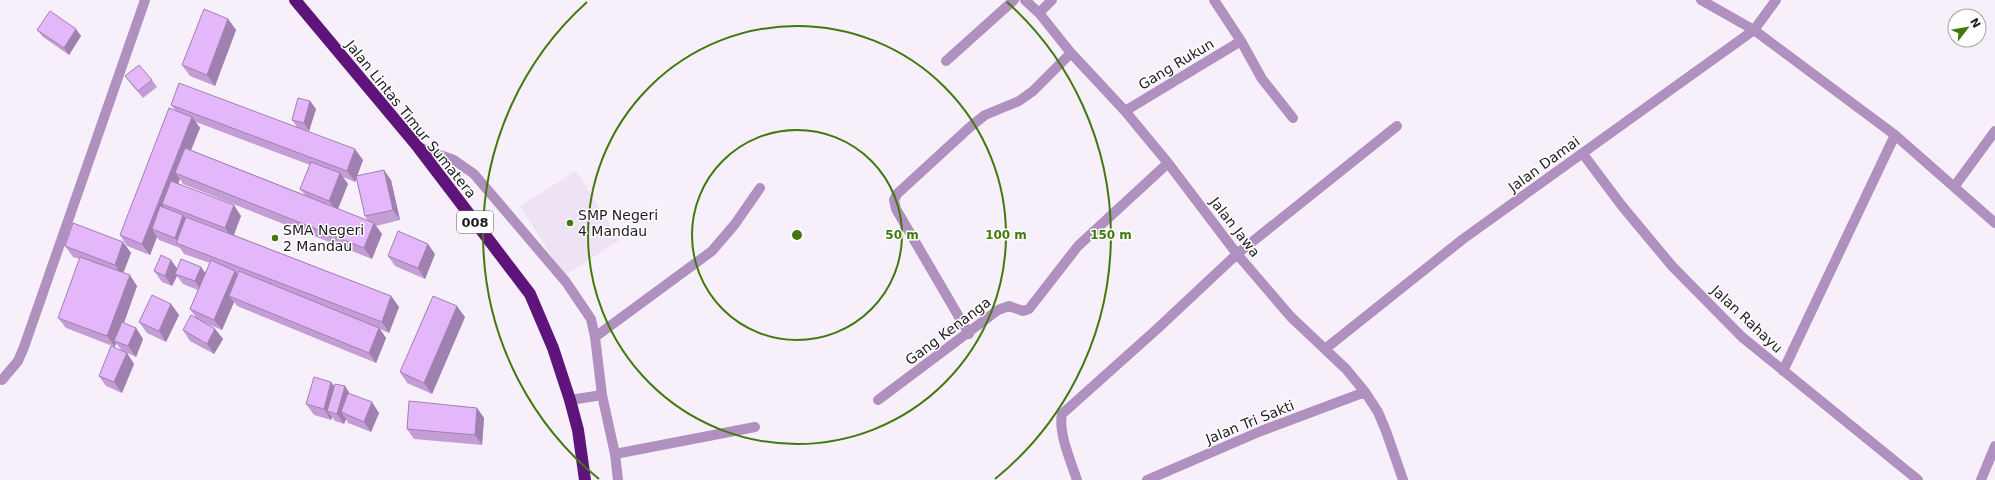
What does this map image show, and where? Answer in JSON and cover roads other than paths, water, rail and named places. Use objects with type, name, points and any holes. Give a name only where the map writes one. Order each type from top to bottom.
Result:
[{"type":"highway","name":"Jalan Lintas Timur Sumatera","points":[[295,0],[418,147],[530,294],[553,348],[570,400],[578,430],[585,480]]},
{"type":"street","points":[[2,380],[18,360],[24,347],[145,0]]},
{"type":"street","points":[[946,62],[1014,0]]},
{"type":"street","name":"Jalan Jawa","points":[[1025,0],[1039,13],[1071,53],[1125,111],[1168,163],[1237,254],[1291,317],[1346,369],[1365,392],[1378,412],[1404,480]]},
{"type":"street","points":[[1039,13],[1052,0]]},
{"type":"street","points":[[1214,0],[1241,41],[1262,79],[1293,118]]},
{"type":"street","points":[[1701,0],[1754,30],[1895,135],[1995,223]]},
{"type":"street","name":"Jalan Damai","points":[[1325,349],[1463,239],[1584,154],[1754,30],[1776,0]]},
{"type":"street","name":"Gang Rukun","points":[[1125,111],[1241,41]]},
{"type":"street","points":[[969,334],[896,209],[894,200],[897,194],[970,127],[985,115],[1019,101],[1033,91],[1071,53]]},
{"type":"street","points":[[1077,480],[1062,434],[1060,421],[1062,414],[1157,329],[1237,254],[1398,126]]},
{"type":"street","points":[[1954,187],[1995,131]]},
{"type":"street","points":[[1783,371],[1895,135]]},
{"type":"street","points":[[418,147],[454,160],[474,174],[566,282],[591,319],[595,336],[602,395],[616,454],[618,480]]},
{"type":"street","name":"Jalan Rahayu","points":[[1584,154],[1622,206],[1672,266],[1742,337],[1918,480]]},
{"type":"street","name":"Gang Kenanga","points":[[878,400],[969,334],[998,310],[1006,306],[1023,311],[1029,309],[1078,246],[1168,163]]},
{"type":"street","points":[[595,336],[712,251],[735,224],[760,188]]},
{"type":"street","name":"Jalan Tri Sakti","points":[[1147,480],[1261,431],[1365,392]]},
{"type":"street","points":[[570,400],[602,395]]},
{"type":"street","points":[[616,454],[755,428]]},
{"type":"street","points":[[1981,480],[1995,446]]},
{"type":"place","name":"SMP Negeri 4 Mandau","points":[[570,223]]},
{"type":"place","name":"SMA Negeri 2 Mandau","points":[[275,238]]}]
